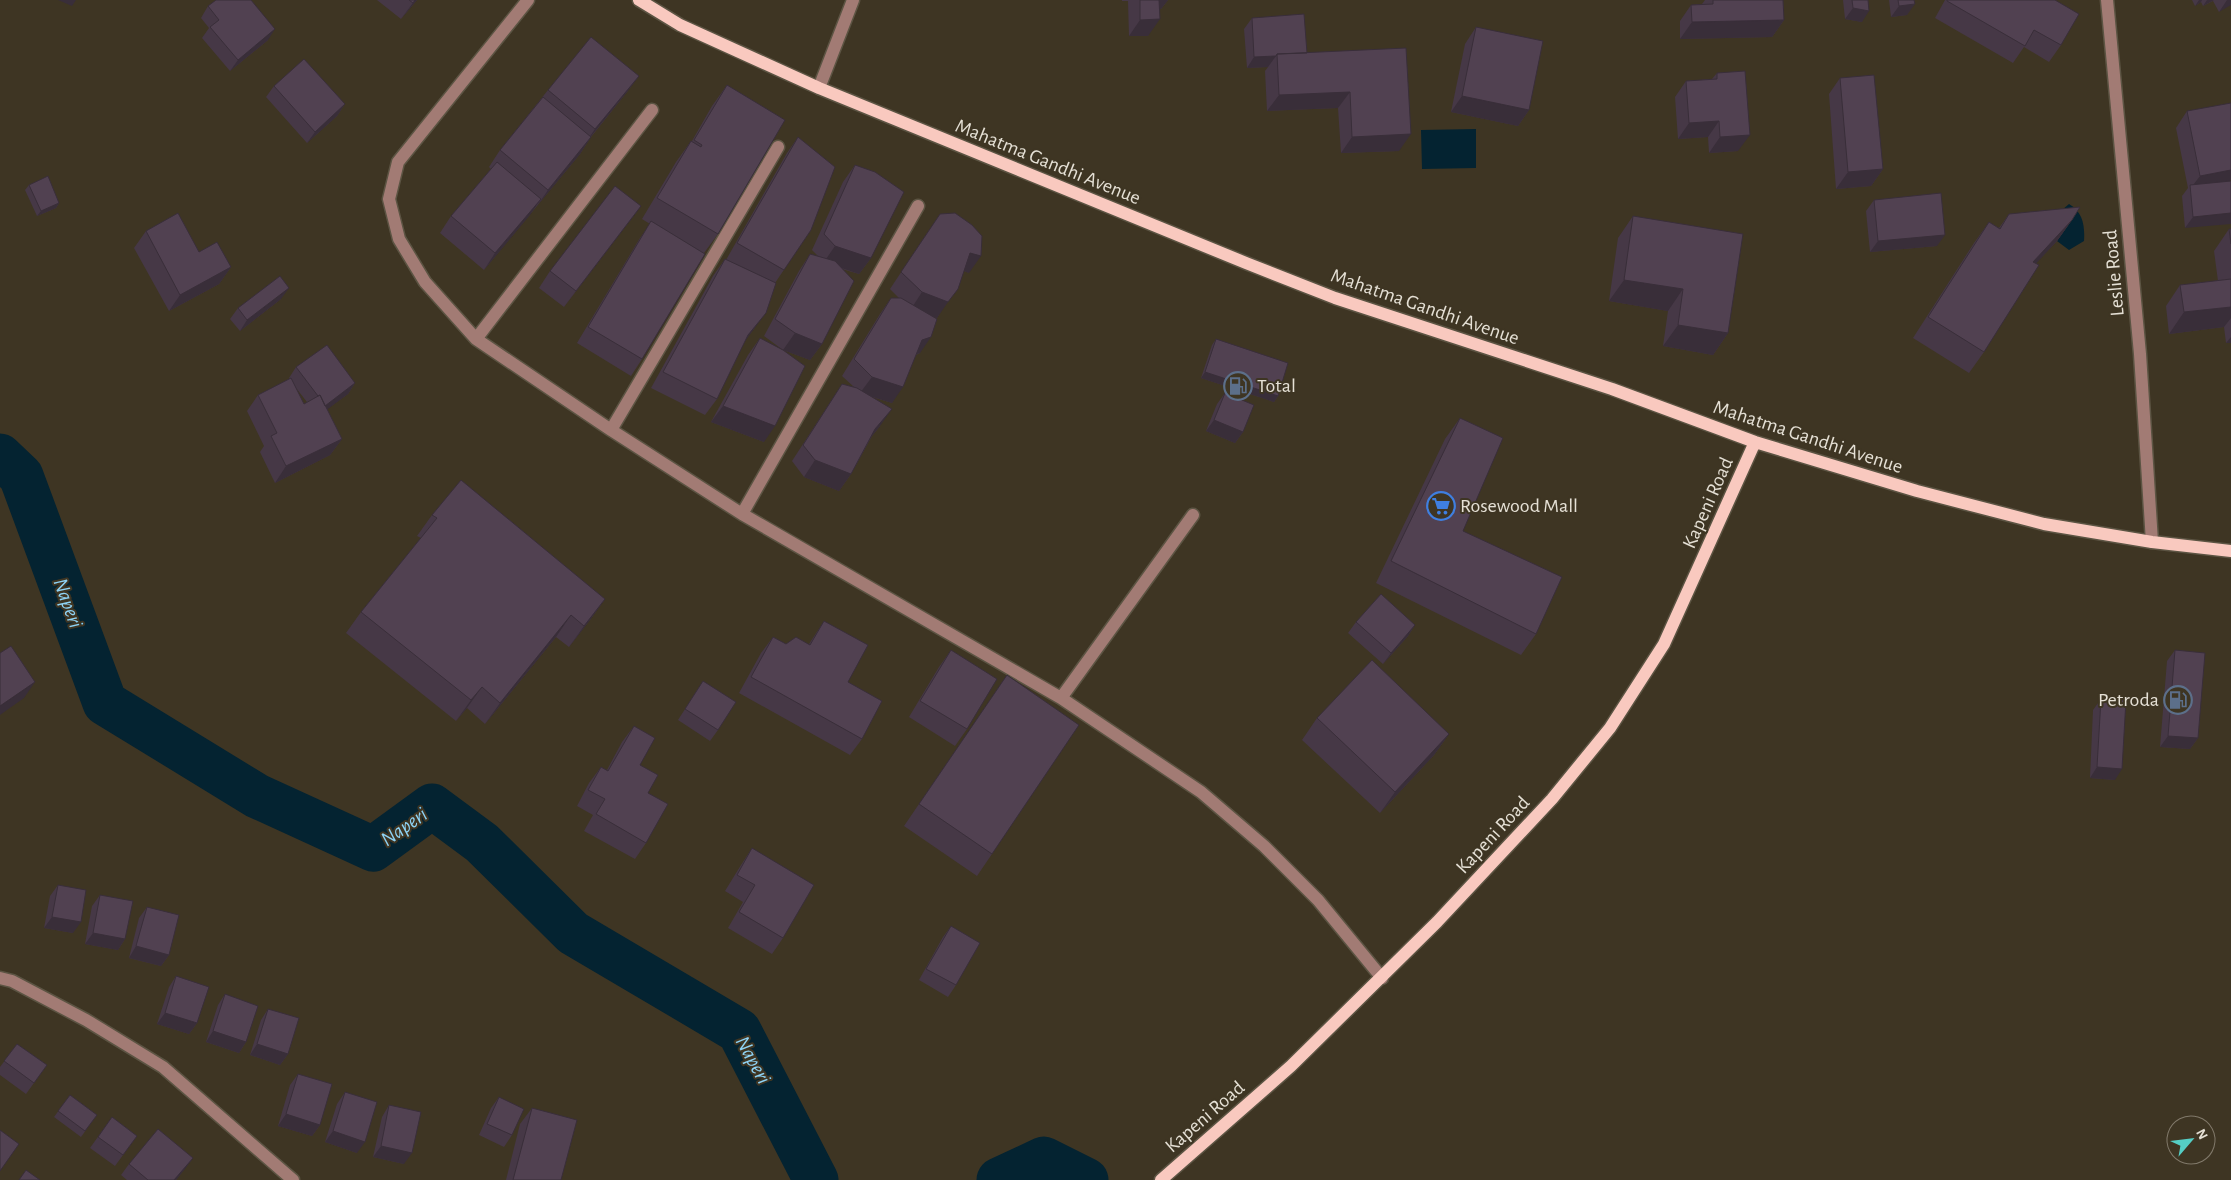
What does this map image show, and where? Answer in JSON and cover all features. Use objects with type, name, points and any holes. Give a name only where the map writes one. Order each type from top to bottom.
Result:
[{"type":"main road","name":"Mahatma Gandhi Avenue","points":[[639,0],[680,25],[819,88],[1335,298],[1612,389],[1755,442],[1917,491],[2044,524],[2152,542],[2231,550]]},
{"type":"main road","name":"Kapeni Road","points":[[1161,1180],[1291,1066],[1382,978],[1552,799],[1610,728],[1664,644],[1755,442]]},
{"type":"street","points":[[528,0],[398,162],[389,199],[399,239],[425,282],[476,339],[612,430],[742,514],[1061,698],[1201,792],[1257,840],[1318,900],[1382,978]]},
{"type":"street","points":[[819,88],[853,0]]},
{"type":"street","name":"Leslie Road","points":[[2107,0],[2140,354],[2152,542]]},
{"type":"street","points":[[476,339],[652,110]]},
{"type":"street","points":[[612,430],[778,147]]},
{"type":"street","points":[[742,514],[918,206]]},
{"type":"street","points":[[1061,698],[1193,516]]},
{"type":"street","points":[[0,978],[12,981],[86,1020],[162,1067],[293,1180]]},
{"type":"water","points":[[1476,129],[1476,168],[1422,169],[1421,130]]},
{"type":"water","points":[[2069,204],[2080,215],[2084,241],[2069,250],[2057,241],[2065,228],[2062,210]]},
{"type":"building","points":[[216,0],[251,0],[275,29],[238,60],[210,27],[219,20],[208,6]]},
{"type":"building","points":[[1140,0],[1159,0],[1160,19],[1140,20]]},
{"type":"building","points":[[1713,0],[1783,0],[1784,20],[1692,22],[1691,5],[1713,4]]},
{"type":"building","points":[[1852,0],[1868,0],[1869,11],[1853,8]]},
{"type":"building","points":[[1898,0],[1914,0],[1915,4],[1899,6]]},
{"type":"building","points":[[1947,0],[2055,0],[2079,14],[2061,45],[2034,30],[2025,46]]},
{"type":"building","points":[[1304,14],[1307,53],[1254,57],[1252,18]]},
{"type":"building","points":[[1476,27],[1543,41],[1529,110],[1462,96]]},
{"type":"building","points":[[591,37],[639,76],[595,129],[548,90]]},
{"type":"building","points":[[1406,48],[1411,134],[1352,137],[1350,92],[1279,95],[1277,54]]},
{"type":"building","points":[[304,59],[345,104],[315,132],[274,86]]},
{"type":"building","points":[[1745,71],[1750,135],[1720,137],[1719,121],[1689,123],[1686,81],[1717,79],[1717,73]]},
{"type":"building","points":[[1874,75],[1883,169],[1848,172],[1840,78]]},
{"type":"building","points":[[727,85],[785,120],[718,234],[657,198],[691,141],[701,147],[702,145],[694,140]]},
{"type":"building","points":[[543,97],[591,137],[548,190],[500,150]]},
{"type":"building","points":[[2231,103],[2231,170],[2200,176],[2187,111]]},
{"type":"building","points":[[798,137],[835,167],[811,230],[784,270],[737,243]]},
{"type":"building","points":[[497,162],[541,199],[495,253],[451,216]]},
{"type":"building","points":[[855,165],[875,172],[904,192],[871,258],[835,246],[824,234]]},
{"type":"building","points":[[48,176],[59,203],[41,211],[29,185]]},
{"type":"building","points":[[2231,181],[2231,213],[2193,217],[2190,185]]},
{"type":"building","points":[[615,186],[641,206],[576,291],[550,271]]},
{"type":"building","points":[[1941,193],[1945,235],[1878,241],[1874,200]]},
{"type":"building","points":[[2080,207],[2072,220],[2033,262],[2039,265],[1984,352],[1928,317],[1989,222],[2000,229],[2009,214]]},
{"type":"building","points":[[178,213],[199,252],[217,242],[231,267],[180,295],[146,231]]},
{"type":"building","points":[[955,213],[972,225],[982,236],[981,256],[970,253],[958,289],[948,302],[922,292],[901,272],[940,214]]},
{"type":"building","points":[[1633,216],[1743,234],[1728,333],[1678,325],[1683,289],[1624,280]]},
{"type":"building","points":[[651,221],[705,254],[642,359],[588,327]]},
{"type":"building","points":[[810,254],[835,261],[854,281],[822,344],[795,333],[775,319]]},
{"type":"building","points":[[725,259],[776,283],[766,313],[748,335],[717,399],[663,372]]},
{"type":"building","points":[[280,276],[289,288],[247,320],[238,308]]},
{"type":"building","points":[[2231,279],[2231,307],[2184,312],[2180,285]]},
{"type":"building","points":[[891,298],[901,298],[937,319],[931,337],[922,340],[903,387],[872,377],[854,359]]},
{"type":"building","points":[[760,338],[783,350],[805,366],[775,426],[723,406]]},
{"type":"building","points":[[1216,339],[1288,363],[1278,396],[1205,372]]},
{"type":"building","points":[[327,345],[355,383],[325,406],[320,395],[318,396],[296,367]]},
{"type":"building","points":[[291,378],[304,404],[320,395],[342,439],[286,466],[271,436],[277,433],[258,395]]},
{"type":"building","points":[[842,384],[857,388],[892,409],[875,429],[851,474],[815,460],[803,445]]},
{"type":"building","points":[[1225,393],[1254,405],[1243,432],[1214,420]]},
{"type":"building","name":"Rosewood Mall","points":[[1460,418],[1503,438],[1463,531],[1562,577],[1536,634],[1391,561]]},
{"type":"building","points":[[461,480],[605,599],[584,626],[571,615],[500,703],[482,687],[471,700],[361,612],[437,518],[432,515]]},
{"type":"building","points":[[1381,594],[1415,625],[1391,653],[1356,622]]},
{"type":"building","points":[[824,621],[868,645],[848,682],[882,701],[862,739],[751,677],[773,637],[786,644],[796,637],[810,645]]},
{"type":"building","points":[[11,646],[35,682],[0,706],[0,653]]},
{"type":"building","points":[[951,650],[997,679],[967,729],[920,701]]},
{"type":"building","points":[[2175,650],[2205,653],[2198,738],[2168,736]]},
{"type":"building","points":[[1372,660],[1449,734],[1395,792],[1317,718]]},
{"type":"building","points":[[1007,675],[1079,725],[992,854],[919,804]]},
{"type":"building","points":[[703,681],[736,702],[718,730],[685,709]]},
{"type":"building","points":[[2101,699],[2126,700],[2122,769],[2097,767]]},
{"type":"building","points":[[634,726],[655,738],[640,765],[658,775],[648,793],[668,804],[646,843],[596,814],[605,799],[588,790],[601,767],[608,771]]},
{"type":"building","points":[[752,848],[814,885],[783,938],[739,912],[755,885],[737,875]]},
{"type":"building","points":[[58,885],[86,890],[81,922],[52,917]]},
{"type":"building","points":[[100,895],[133,901],[125,939],[93,933]]},
{"type":"building","points":[[147,907],[179,915],[169,955],[136,946]]},
{"type":"building","points":[[951,926],[980,943],[956,985],[926,969]]},
{"type":"building","points":[[176,976],[209,987],[197,1023],[165,1013]]},
{"type":"building","points":[[225,994],[258,1006],[246,1042],[213,1031]]},
{"type":"building","points":[[268,1009],[299,1018],[288,1054],[257,1044]]},
{"type":"building","points":[[17,1044],[47,1065],[34,1083],[4,1061]]},
{"type":"building","points":[[298,1074],[332,1084],[320,1125],[286,1114]]},
{"type":"building","points":[[345,1092],[377,1102],[365,1142],[333,1131]]},
{"type":"building","points":[[70,1095],[97,1115],[85,1131],[58,1111]]},
{"type":"building","points":[[499,1097],[524,1109],[512,1135],[487,1124]]},
{"type":"building","points":[[389,1105],[421,1112],[412,1153],[381,1146]]},
{"type":"building","points":[[532,1108],[577,1120],[561,1180],[513,1180]]},
{"type":"building","points":[[112,1117],[137,1136],[123,1155],[98,1137]]},
{"type":"building","points":[[158,1129],[193,1158],[174,1180],[148,1180],[129,1164]]},
{"type":"building","points":[[0,1130],[19,1144],[0,1171]]},
{"type":"building","points":[[26,1170],[40,1180],[19,1180]]},
{"type":"waterway","name":"Naperi","points":[[0,456],[21,476],[105,703],[257,796],[373,849],[432,806],[482,843],[573,933],[739,1031],[816,1180]]},
{"type":"waterway","name":"Naperi","points":[[999,1180],[1044,1159],[1086,1180]]},
{"type":"place","name":"Total","points":[[1238,386]]},
{"type":"place","name":"Rosewood Mall","points":[[1441,506]]},
{"type":"place","name":"Petroda","points":[[2178,700]]}]
